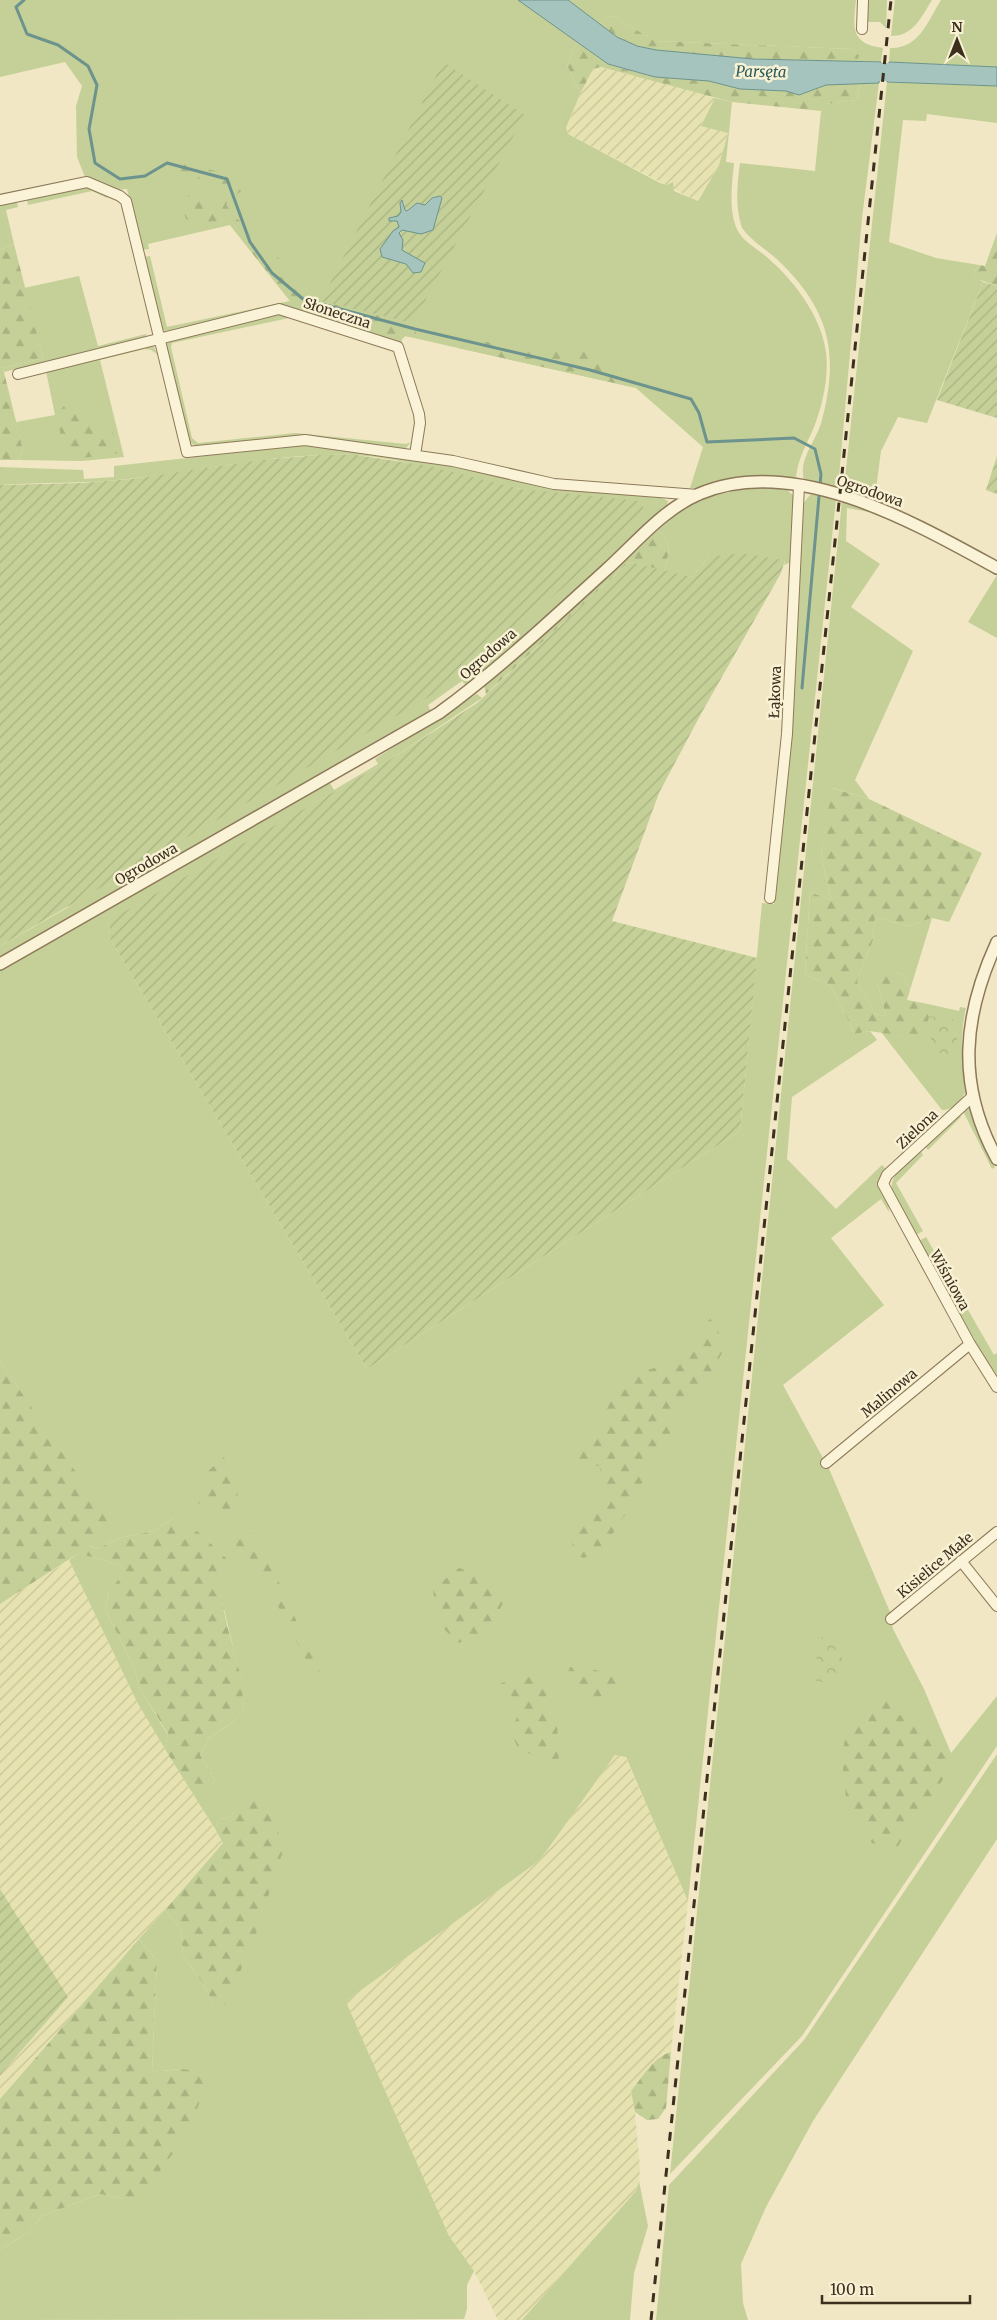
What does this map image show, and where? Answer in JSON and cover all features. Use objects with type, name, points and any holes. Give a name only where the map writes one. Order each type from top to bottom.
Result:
[{"type":"street","points":[[862,29],[863,0]]},
{"type":"street","points":[[0,200],[87,182],[120,196],[126,202],[187,452],[305,440],[415,455],[554,484],[698,495]]},
{"type":"street","name":"Słoneczna","points":[[18,374],[279,309],[398,347],[419,414],[420,424],[415,455]]},
{"type":"street","name":"Ogrodowa","points":[[0,964],[439,713],[474,688],[660,520],[679,505],[698,495],[744,483],[799,486],[839,494],[892,513],[997,568]]},
{"type":"street","name":"Łąkowa","points":[[770,898],[787,734],[799,486]]},
{"type":"street","points":[[997,942],[982,976],[969,1027],[968,1058],[973,1096],[982,1125],[997,1159]]},
{"type":"street","name":"Zielona","points":[[883,1184],[887,1176],[973,1096]]},
{"type":"street","name":"Wiśniowa","points":[[883,1184],[970,1344],[997,1387]]},
{"type":"street","name":"Malinowa","points":[[826,1464],[970,1344]]},
{"type":"street","name":"Kisielice Małe","points":[[891,1619],[997,1532]]},
{"type":"street","points":[[961,1561],[997,1606]]},
{"type":"shaded area","points":[[600,67],[715,98],[701,125],[728,132],[719,165],[697,201],[568,134],[566,129],[581,92],[593,69]]},
{"type":"shaded area","points":[[69,1560],[137,1702],[223,1843],[0,2099],[0,1604]]},
{"type":"shaded area","points":[[615,1755],[625,1756],[688,1901],[671,2052],[663,2054],[631,2091],[635,2112],[640,2168],[636,2191],[522,2320],[498,2320],[474,2271],[449,2236],[347,2004],[349,1999],[540,1860]]},
{"type":"green space","points":[[0,0],[518,0],[537,11],[577,42],[567,65],[575,84],[581,92],[566,128],[568,134],[660,183],[667,185],[673,182],[674,191],[698,201],[719,165],[728,133],[701,126],[715,98],[732,102],[726,162],[734,163],[731,197],[733,215],[738,231],[744,239],[779,268],[797,289],[819,326],[826,352],[827,371],[823,399],[814,427],[801,457],[796,477],[794,479],[741,477],[690,488],[703,447],[636,388],[405,336],[402,339],[402,345],[282,304],[165,331],[161,328],[144,257],[150,256],[167,327],[290,301],[230,225],[148,244],[149,249],[142,250],[127,189],[116,190],[85,177],[77,157],[76,106],[82,86],[65,62],[0,77]]},
{"type":"green space","points":[[568,0],[856,0],[854,18],[856,33],[864,43],[883,48],[881,62],[858,62],[859,55],[851,49],[655,41],[613,16],[604,18],[601,25]]},
{"type":"green space","points":[[868,0],[887,0],[886,28],[880,22],[868,22]]},
{"type":"green space","points":[[895,0],[932,0],[911,29],[906,33],[891,36]]},
{"type":"green space","points":[[941,0],[997,0],[997,67],[889,62],[890,48],[900,47],[915,39],[927,25]]},
{"type":"green space","points":[[613,16],[655,41],[851,49],[859,55],[858,62],[729,58],[656,50],[637,46],[617,37],[601,25],[604,18]]},
{"type":"green space","points":[[577,42],[608,64],[655,77],[709,81],[740,89],[786,91],[799,95],[826,85],[860,83],[857,100],[827,104],[821,111],[732,102],[601,67],[593,69],[581,92],[575,84],[567,65]]},
{"type":"green space","points":[[443,62],[525,115],[413,323],[321,301]]},
{"type":"green space","points":[[887,82],[997,86],[997,123],[927,114],[926,121],[903,120],[889,242],[936,258],[979,265],[974,273],[975,277],[983,282],[927,423],[898,417],[881,451],[875,497],[844,489]]},
{"type":"green space","points":[[860,83],[879,83],[862,218],[838,488],[804,480],[803,472],[806,457],[822,420],[830,375],[826,335],[820,317],[811,299],[798,282],[782,264],[742,228],[738,212],[737,188],[740,163],[815,171],[821,111],[826,104],[857,100]]},
{"type":"green space","points":[[181,163],[234,177],[241,191],[226,204],[233,216],[248,227],[255,246],[269,250],[282,261],[279,271],[293,285],[322,301],[412,324],[416,327],[416,334],[412,337],[405,336],[402,339],[402,345],[279,304],[290,301],[230,225],[186,219],[182,206],[189,194],[206,194],[215,202],[221,194],[214,181],[184,176],[173,171]]},
{"type":"green space","points":[[86,186],[109,195],[107,198],[92,191],[28,205],[27,200],[29,198]]},
{"type":"green space","points":[[17,202],[18,207],[6,210],[14,244],[0,250],[0,203]]},
{"type":"green space","points":[[997,233],[997,286],[975,278],[974,273],[979,265],[985,266]]},
{"type":"green space","points":[[14,244],[43,358],[3,368],[23,450],[18,460],[0,460],[0,250]]},
{"type":"green space","points":[[79,276],[98,346],[146,334],[147,338],[4,372],[3,368],[43,358],[24,288]]},
{"type":"green space","points":[[983,282],[997,286],[997,418],[937,400]]},
{"type":"green space","points":[[280,314],[298,318],[289,318],[172,343],[171,347],[192,438],[198,443],[295,433],[406,444],[411,442],[405,449],[300,436],[199,447],[190,443],[166,344],[176,337]]},
{"type":"green space","points":[[479,340],[521,350],[553,348],[590,349],[622,371],[628,386],[458,348]]},
{"type":"green space","points":[[151,345],[157,354],[145,349],[100,360],[124,457],[82,461],[18,460],[23,450],[16,422],[55,415],[46,371]]},
{"type":"green space","points":[[64,406],[74,407],[76,416],[81,422],[111,431],[118,440],[119,453],[82,458],[70,455],[61,443],[58,412]]},
{"type":"green space","points":[[305,445],[355,449],[441,463],[555,488],[662,498],[668,501],[666,509],[467,687],[462,681],[428,705],[431,712],[0,958],[0,946],[67,908],[573,495],[521,489],[396,460],[354,455],[297,456],[269,459],[112,481],[0,485],[0,467],[83,470],[84,479],[114,477],[114,466]]},
{"type":"green space","points":[[320,455],[356,455],[429,466],[520,489],[639,501],[647,514],[511,633],[427,698],[0,946],[0,485],[82,483],[131,479],[259,460]]},
{"type":"green space","points":[[997,456],[997,494],[986,490]]},
{"type":"green space","points":[[759,487],[787,490],[795,497],[791,562],[784,565],[785,561],[709,557],[692,577],[664,571],[668,545],[658,530],[670,519],[704,499]]},
{"type":"green space","points":[[815,494],[836,499],[688,1901],[626,1757],[615,1755],[540,1860],[349,1999],[347,2004],[449,2236],[474,2271],[467,2285],[467,2309],[464,2319],[0,2320],[0,2250],[29,2232],[42,2216],[100,2194],[124,2199],[180,2069],[152,2072],[157,1961],[139,1939],[165,1910],[181,1929],[183,1956],[201,1981],[214,2004],[259,1793],[228,1818],[219,1819],[215,1829],[183,1778],[206,1791],[215,1781],[200,1755],[209,1738],[233,1722],[244,1709],[240,1675],[221,1597],[221,1571],[174,1518],[154,1531],[119,1538],[97,1549],[89,1545],[113,1528],[0,1361],[0,970],[330,783],[334,790],[378,764],[375,759],[475,695],[477,694],[482,698],[391,759],[110,921],[109,937],[367,1369],[740,1131],[762,903],[774,904],[792,731],[803,504],[810,495]]},
{"type":"green space","points":[[842,501],[880,514],[847,508],[846,541],[880,564],[851,607],[913,651],[855,780],[869,799],[833,788],[821,853],[831,900],[810,892],[805,975],[830,985],[855,1034],[870,1031],[877,1040],[792,1097],[787,1159],[836,1209],[882,1165],[887,1170],[882,1178],[880,1189],[886,1199],[889,1212],[881,1199],[831,1238],[884,1305],[783,1385],[830,1471],[890,1612],[893,1629],[924,1689],[951,1753],[997,1696],[997,1746],[802,2036],[670,2174]]},
{"type":"green space","points":[[658,530],[668,545],[664,571],[629,562],[486,694],[484,686]]},
{"type":"green space","points":[[740,553],[785,560],[781,573],[702,712],[659,793],[612,921],[757,958],[740,1131],[367,1369],[109,937],[110,920],[391,759],[477,703],[629,562],[692,577],[709,557]]},
{"type":"green space","points":[[997,575],[997,638],[968,622]]},
{"type":"green space","points":[[832,788],[869,799],[982,853],[949,922],[932,918],[908,926],[875,917],[873,940],[857,981],[875,1014],[886,1016],[877,982],[880,975],[895,972],[903,975],[910,990],[907,1000],[928,1004],[929,1036],[901,1036],[870,1031],[855,1034],[830,985],[805,975],[810,892],[831,900],[821,853]]},
{"type":"green space","points":[[875,917],[908,926],[932,918],[910,990],[903,975],[895,972],[877,982],[886,1016],[875,1014],[857,981],[873,940]]},
{"type":"green space","points":[[928,1004],[959,1011],[960,1007],[966,1008],[962,1041],[965,1093],[956,1105],[946,1110],[942,1110],[881,1032],[901,1036],[928,1016]]},
{"type":"green space","points":[[928,1016],[959,1020],[955,1059],[946,1062],[929,1036]]},
{"type":"green space","points":[[969,1108],[995,1167],[992,1169],[963,1111]]},
{"type":"green space","points":[[938,1114],[942,1120],[904,1154],[900,1150]]},
{"type":"green space","points":[[959,1114],[961,1117],[928,1150],[925,1146]]},
{"type":"green space","points":[[920,1150],[923,1155],[896,1183],[923,1231],[916,1235],[892,1193],[892,1186],[896,1174]]},
{"type":"green space","points":[[926,1237],[994,1355],[997,1353],[997,1380],[919,1241]]},
{"type":"green space","points":[[720,1309],[724,1313],[719,1333],[722,1353],[700,1393],[684,1403],[671,1417],[670,1436],[655,1450],[645,1477],[627,1512],[600,1553],[583,1558],[573,1553],[572,1532],[599,1512],[607,1489],[599,1466],[579,1467],[573,1453],[587,1436],[604,1421],[597,1408],[608,1387],[647,1370],[666,1365],[706,1339],[705,1324]]},
{"type":"green space","points":[[0,1361],[114,1528],[90,1546],[97,1549],[119,1538],[154,1531],[174,1518],[197,1531],[226,1558],[222,1572],[222,1601],[240,1674],[244,1709],[233,1722],[209,1738],[200,1755],[215,1781],[206,1792],[183,1778],[165,1749],[168,1734],[140,1689],[134,1667],[105,1609],[109,1592],[125,1571],[114,1563],[87,1556],[82,1551],[0,1604]]},
{"type":"green space","points":[[224,1457],[238,1494],[233,1508],[237,1525],[259,1539],[324,1681],[314,1675],[255,1562],[240,1553],[220,1512],[198,1503],[207,1472]]},
{"type":"green space","points":[[83,1550],[87,1556],[114,1563],[126,1571],[109,1592],[105,1609],[134,1667],[140,1689],[168,1735],[165,1749],[137,1702],[69,1560]]},
{"type":"green space","points":[[459,1568],[495,1578],[503,1603],[488,1634],[458,1643],[437,1622],[433,1589]]},
{"type":"green space","points":[[820,1637],[845,1642],[837,1685],[813,1680]]},
{"type":"green space","points":[[570,1667],[596,1670],[615,1678],[620,1696],[596,1698],[582,1694],[576,1690],[566,1677]]},
{"type":"green space","points":[[549,1673],[546,1699],[557,1722],[559,1762],[532,1755],[518,1748],[510,1730],[525,1704],[509,1702],[494,1693],[501,1683]]},
{"type":"green space","points":[[878,1698],[892,1699],[897,1714],[932,1728],[952,1754],[948,1772],[896,1849],[872,1843],[847,1806],[843,1773],[844,1743],[854,1722]]},
{"type":"green space","points":[[997,1754],[997,1839],[813,2121],[766,2207],[741,2264],[743,2303],[748,2320],[656,2320],[669,2185],[804,2040]]},
{"type":"green space","points":[[259,1792],[274,1816],[283,1851],[252,1946],[224,2006],[214,2004],[201,1981],[183,1956],[181,1929],[165,1910],[223,1843],[215,1829],[219,1819],[228,1818]]},
{"type":"green space","points":[[0,1889],[68,1997],[0,2075]]},
{"type":"green space","points":[[139,1939],[157,1961],[152,2072],[180,2069],[203,2071],[204,2091],[187,2134],[143,2194],[124,2199],[100,2194],[42,2216],[29,2232],[0,2250],[0,2099]]},
{"type":"green space","points":[[671,2052],[666,2108],[658,2119],[647,2120],[635,2112],[631,2091],[659,2058]]},
{"type":"green space","points":[[639,2181],[648,2226],[634,2273],[630,2320],[522,2320],[636,2191]]},
{"type":"water","points":[[518,0],[568,0],[617,37],[637,46],[656,50],[753,59],[881,62],[879,83],[826,85],[799,95],[786,91],[740,89],[709,81],[655,77],[608,64]]},
{"type":"water","points":[[889,62],[997,67],[997,86],[887,82]]},
{"type":"water","points":[[440,196],[442,198],[433,230],[421,234],[402,230],[399,233],[403,240],[402,250],[425,263],[421,272],[413,273],[406,264],[382,257],[380,249],[393,231],[399,227],[397,221],[389,221],[389,218],[398,216],[401,212],[400,203],[402,200],[407,211],[417,203],[425,205],[432,198]]},
{"type":"waterway","points":[[24,0],[16,7],[27,34],[58,45],[88,66],[97,85],[89,129],[95,163],[120,179],[145,176],[167,163],[227,179],[250,242],[272,273],[303,299],[415,329],[590,370],[691,399],[699,413],[707,442],[794,438],[815,449],[821,474],[802,688]]},
{"type":"waterway","name":"Parsęta","points":[[858,71],[912,73]]},
{"type":"railway","points":[[651,2320],[891,0]]}]
